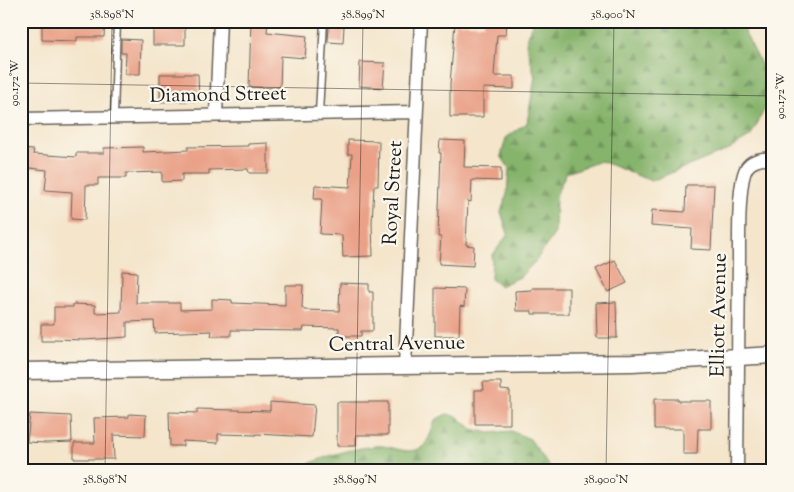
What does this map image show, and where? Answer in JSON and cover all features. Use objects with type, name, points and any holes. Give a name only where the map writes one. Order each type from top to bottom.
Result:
[{"type":"street","points":[[216,115],[220,21]]},
{"type":"street","name":"Royal Street","points":[[405,366],[421,21]]},
{"type":"street","name":"Diamond Street","points":[[21,119],[416,112]]},
{"type":"street","name":"Elliott Avenue","points":[[737,471],[739,234],[742,186],[744,174],[750,163],[756,160],[773,158]]},
{"type":"street","name":"Central Avenue","points":[[21,371],[632,363],[773,355]]},
{"type":"lane","points":[[114,117],[117,21]]},
{"type":"lane","points":[[318,113],[324,21]]},
{"type":"green space","points":[[533,21],[739,21],[762,66],[766,106],[751,136],[728,150],[651,181],[601,161],[566,173],[556,195],[555,233],[534,263],[520,277],[500,286],[491,279],[492,256],[508,234],[501,212],[507,194],[509,168],[501,156],[506,138],[527,123],[535,77],[526,43]]},
{"type":"green space","points":[[447,414],[458,417],[472,429],[490,433],[511,431],[530,439],[549,466],[548,471],[298,471],[324,458],[357,449],[381,446],[410,451],[421,448],[428,439],[435,420]]},
{"type":"building","points":[[42,21],[105,21],[104,37],[77,37],[77,41],[42,40]]},
{"type":"building","points":[[251,21],[268,21],[267,32],[307,36],[305,58],[281,56],[280,88],[249,87]]},
{"type":"building","points":[[484,21],[507,21],[506,35],[497,35],[494,76],[514,76],[514,89],[483,88],[483,117],[450,117],[450,84],[455,23],[484,25]]},
{"type":"building","points":[[153,22],[185,22],[185,45],[153,45]]},
{"type":"building","points":[[329,26],[344,26],[343,43],[328,42]]},
{"type":"building","points":[[121,39],[141,40],[140,74],[125,74],[126,53],[121,53]]},
{"type":"building","points":[[360,62],[385,63],[383,88],[359,86]]},
{"type":"building","points":[[160,74],[198,74],[199,101],[160,102]]},
{"type":"building","points":[[348,140],[379,141],[378,186],[374,186],[372,223],[373,256],[343,257],[342,235],[320,234],[322,199],[314,199],[315,185],[350,187],[352,154],[348,154]]},
{"type":"building","points":[[440,140],[465,141],[464,167],[501,168],[501,181],[472,180],[471,202],[468,201],[466,245],[474,246],[473,266],[439,264],[441,237],[438,237]]},
{"type":"building","points":[[268,143],[268,173],[249,173],[248,169],[209,170],[209,174],[182,174],[182,181],[162,182],[162,172],[126,173],[126,178],[98,178],[98,185],[86,185],[85,220],[71,219],[72,192],[45,190],[47,170],[21,167],[21,149],[34,150],[33,154],[76,157],[76,153],[104,153],[104,148],[143,147],[143,152],[188,150],[188,147],[248,146],[248,144]]},
{"type":"building","points":[[686,185],[714,185],[711,250],[691,249],[692,229],[651,226],[652,210],[685,212]]},
{"type":"building","points":[[615,260],[627,283],[608,292],[596,269]]},
{"type":"building","points":[[122,271],[137,272],[136,303],[180,303],[180,310],[212,309],[212,299],[232,300],[232,303],[285,305],[285,285],[303,285],[302,308],[304,310],[339,311],[340,283],[369,284],[369,292],[373,292],[373,331],[361,331],[361,336],[339,336],[339,328],[304,327],[303,331],[231,330],[231,336],[211,336],[212,331],[155,333],[154,321],[127,322],[127,337],[41,341],[41,324],[54,324],[54,307],[73,307],[73,304],[95,305],[95,313],[121,312]]},
{"type":"building","points":[[435,288],[465,289],[464,307],[460,306],[459,336],[435,336]]},
{"type":"building","points":[[532,288],[569,288],[569,314],[532,314],[532,311],[516,311],[515,291],[532,290]]},
{"type":"building","points":[[616,302],[617,338],[597,338],[596,303]]},
{"type":"building","points":[[483,382],[501,382],[501,390],[510,391],[510,424],[475,424],[475,390],[484,390]]},
{"type":"building","points":[[654,399],[711,401],[711,429],[698,429],[697,454],[683,454],[683,429],[654,429]]},
{"type":"building","points":[[270,402],[315,405],[312,437],[218,434],[218,443],[183,441],[183,446],[170,446],[169,412],[197,413],[197,409],[270,411]]},
{"type":"building","points":[[337,402],[388,402],[388,435],[356,435],[356,446],[337,446]]},
{"type":"building","points":[[30,414],[71,416],[72,442],[27,442]]},
{"type":"building","points":[[129,414],[146,415],[145,436],[113,435],[114,459],[74,459],[74,443],[95,443],[94,418],[129,417]]}]
